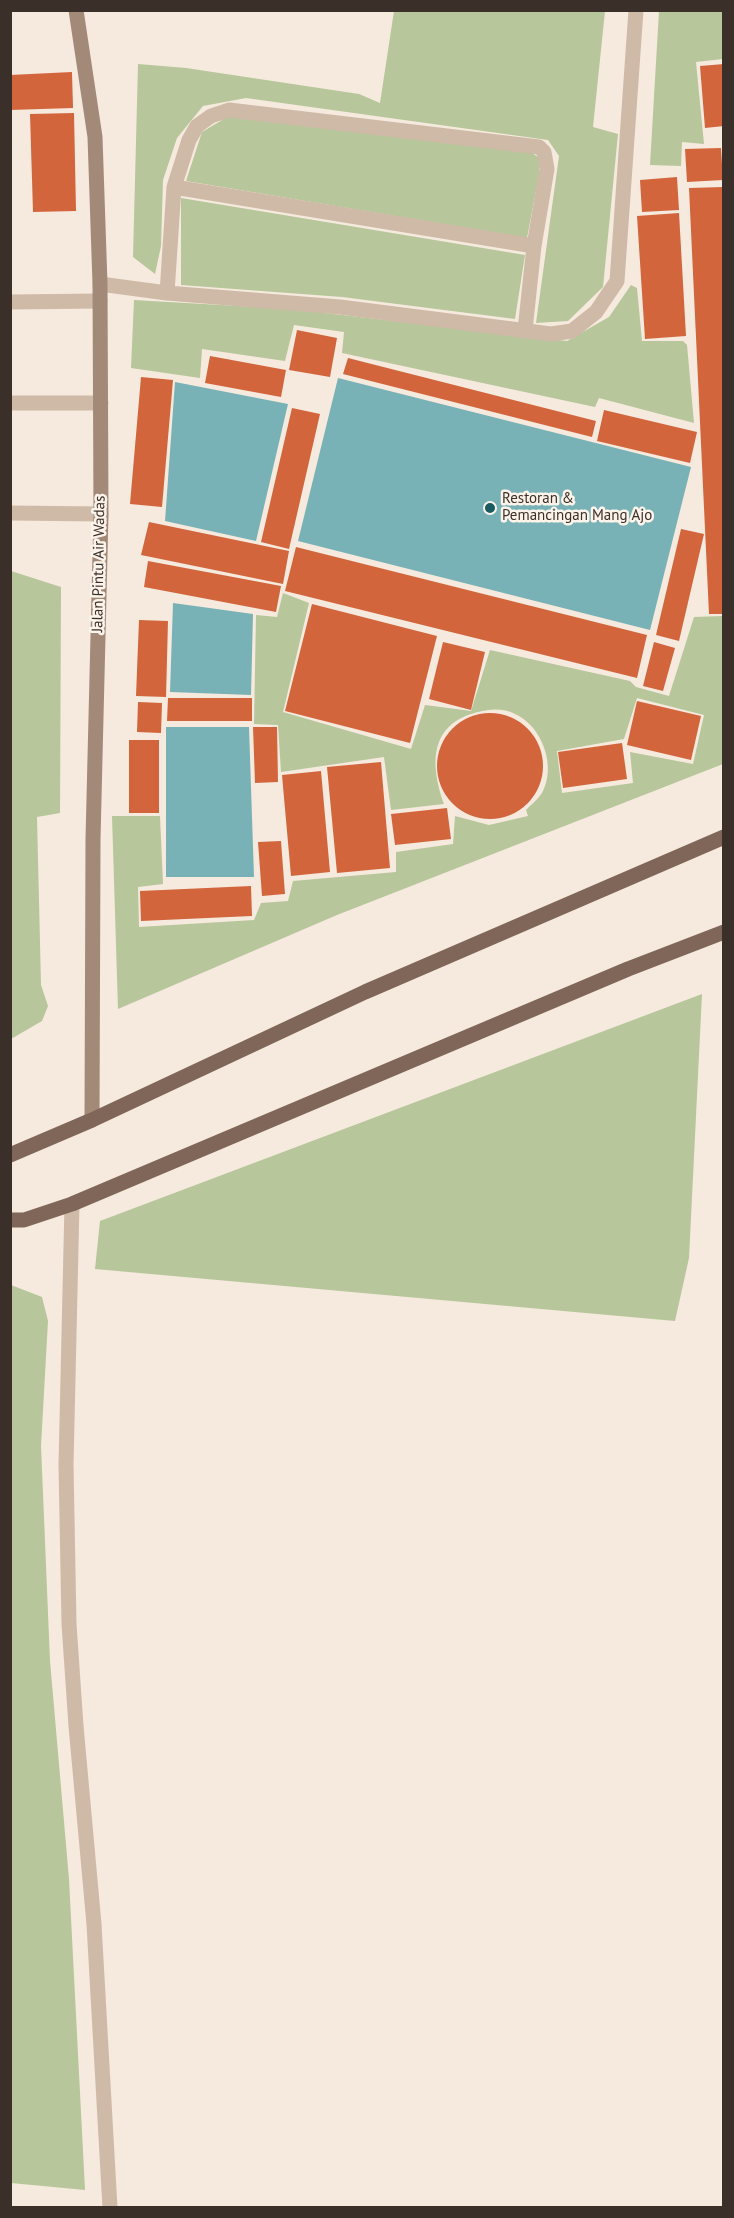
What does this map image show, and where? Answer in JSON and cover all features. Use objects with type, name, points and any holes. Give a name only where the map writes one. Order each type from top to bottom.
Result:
[{"type":"main road","name":"Jalan Pintu Air Wadas","points":[[76,10],[95,137],[100,284],[101,514],[93,828],[92,1120]]},
{"type":"main road","points":[[10,1155],[92,1120],[365,992],[723,837]]},
{"type":"main road","points":[[10,1220],[24,1220],[72,1204],[628,969],[723,932]]},
{"type":"street","points":[[100,284],[167,293],[339,307],[551,334],[572,331],[596,312],[617,281],[636,10]]},
{"type":"street","points":[[167,293],[174,187],[189,140],[197,126],[211,116],[229,110],[539,147],[544,152],[547,169],[534,246],[525,330]]},
{"type":"street","points":[[174,187],[534,246]]},
{"type":"street","points":[[10,302],[100,301]]},
{"type":"street","points":[[10,403],[101,403]]},
{"type":"street","points":[[10,513],[101,514]]},
{"type":"street","points":[[691,850],[723,832]]},
{"type":"street","points":[[72,1204],[66,1465],[69,1624],[94,1924],[110,2208]]},
{"type":"green space","points":[[394,11],[605,11],[593,127],[618,134],[603,287],[568,321],[536,323],[559,156],[548,140],[246,98],[203,106],[177,138],[163,180],[161,246],[155,274],[133,257],[138,64],[186,68],[359,94],[380,103]]},
{"type":"green space","points":[[659,11],[723,11],[723,59],[696,62],[704,144],[682,142],[681,166],[650,165]]},
{"type":"green space","points":[[229,116],[531,152],[539,158],[539,175],[527,238],[186,181],[202,132]]},
{"type":"green space","points":[[181,198],[525,255],[515,319],[342,297],[181,285]]},
{"type":"green space","points":[[631,285],[637,288],[642,341],[683,341],[687,345],[694,423],[599,398],[595,407],[342,353],[344,332],[294,325],[285,361],[202,349],[200,378],[131,368],[134,300],[290,309],[567,341],[609,317]]},
{"type":"green space","points":[[11,571],[61,587],[60,813],[37,817],[41,985],[48,1006],[42,1021],[11,1039]]},
{"type":"green space","points":[[283,593],[309,603],[283,712],[411,749],[425,705],[471,711],[490,650],[630,681],[636,687],[669,696],[694,617],[723,616],[723,764],[337,915],[118,1009],[112,816],[160,816],[163,884],[138,887],[139,927],[254,920],[261,903],[288,901],[293,881],[396,872],[396,852],[453,844],[455,816],[489,825],[528,816],[526,810],[542,793],[548,771],[547,759],[539,737],[525,720],[501,710],[483,711],[462,718],[450,726],[442,736],[437,748],[436,760],[439,789],[444,804],[391,810],[384,757],[281,772],[278,725],[254,724],[256,615],[277,617]],"holes":[[[637,698],[704,715],[693,764],[630,752],[633,783],[562,793],[557,751],[624,739]]]},
{"type":"green space","points":[[702,994],[689,1258],[675,1321],[95,1269],[100,1221]]},
{"type":"green space","points":[[11,1285],[42,1297],[48,1321],[41,1446],[50,1661],[69,1879],[85,2190],[11,2183]]},
{"type":"water","points":[[338,378],[691,467],[650,630],[298,541]]},
{"type":"water","points":[[175,382],[288,404],[256,541],[165,521]]},
{"type":"water","points":[[173,603],[253,614],[251,695],[170,692]]},
{"type":"water","points":[[166,727],[249,727],[254,877],[166,877]]},
{"type":"building","points":[[724,64],[724,126],[705,128],[700,66]]},
{"type":"building","points":[[72,72],[73,108],[10,110],[10,75]]},
{"type":"building","points":[[74,113],[76,211],[33,212],[30,114]]},
{"type":"building","points":[[721,148],[723,180],[687,182],[685,149]]},
{"type":"building","points":[[677,177],[679,210],[642,212],[640,180]]},
{"type":"building","points":[[723,187],[724,614],[709,614],[689,188]]},
{"type":"building","points":[[679,213],[686,336],[645,339],[637,216]]},
{"type":"building","points":[[297,330],[337,338],[330,377],[289,370]]},
{"type":"building","points":[[210,356],[286,370],[281,397],[205,383]]},
{"type":"building","points":[[348,358],[596,421],[592,437],[343,374]]},
{"type":"building","points":[[141,377],[173,380],[162,507],[130,504]]},
{"type":"building","points":[[292,408],[320,414],[289,549],[261,542]]},
{"type":"building","points":[[604,410],[697,432],[690,463],[597,441]]},
{"type":"building","points":[[149,522],[289,551],[283,584],[141,555]]},
{"type":"building","points":[[681,529],[704,534],[679,641],[656,635]]},
{"type":"building","points":[[296,547],[647,635],[637,678],[285,591]]},
{"type":"building","points":[[148,561],[281,586],[276,612],[144,587]]},
{"type":"building","points":[[312,604],[437,636],[410,743],[285,711]]},
{"type":"building","points":[[139,620],[168,621],[166,697],[136,696]]},
{"type":"building","points":[[443,642],[485,652],[471,710],[429,699]]},
{"type":"building","points":[[654,642],[675,648],[663,691],[643,686]]},
{"type":"building","points":[[168,698],[252,698],[252,721],[167,721]]},
{"type":"building","points":[[637,701],[701,716],[691,760],[627,745]]},
{"type":"building","points":[[138,702],[162,703],[161,733],[137,732]]},
{"type":"building","points":[[490,713],[510,717],[528,728],[539,746],[543,766],[539,786],[528,804],[510,815],[490,819],[470,815],[452,804],[441,786],[437,766],[441,746],[452,728],[470,717]]},
{"type":"building","points":[[253,727],[277,727],[278,782],[255,783]]},
{"type":"building","points":[[129,740],[159,740],[159,813],[129,813]]},
{"type":"building","points":[[622,743],[627,779],[563,788],[558,752]]},
{"type":"building","points":[[381,762],[390,868],[337,873],[327,767]]},
{"type":"building","points":[[321,771],[330,872],[291,876],[282,775]]},
{"type":"building","points":[[447,808],[451,839],[395,845],[391,814]]},
{"type":"building","points":[[281,841],[285,894],[262,896],[258,842]]},
{"type":"building","points":[[251,886],[252,916],[141,921],[140,891]]},
{"type":"place","name":"Restoran & Pemancingan Mang Ajo","points":[[490,508]]}]
